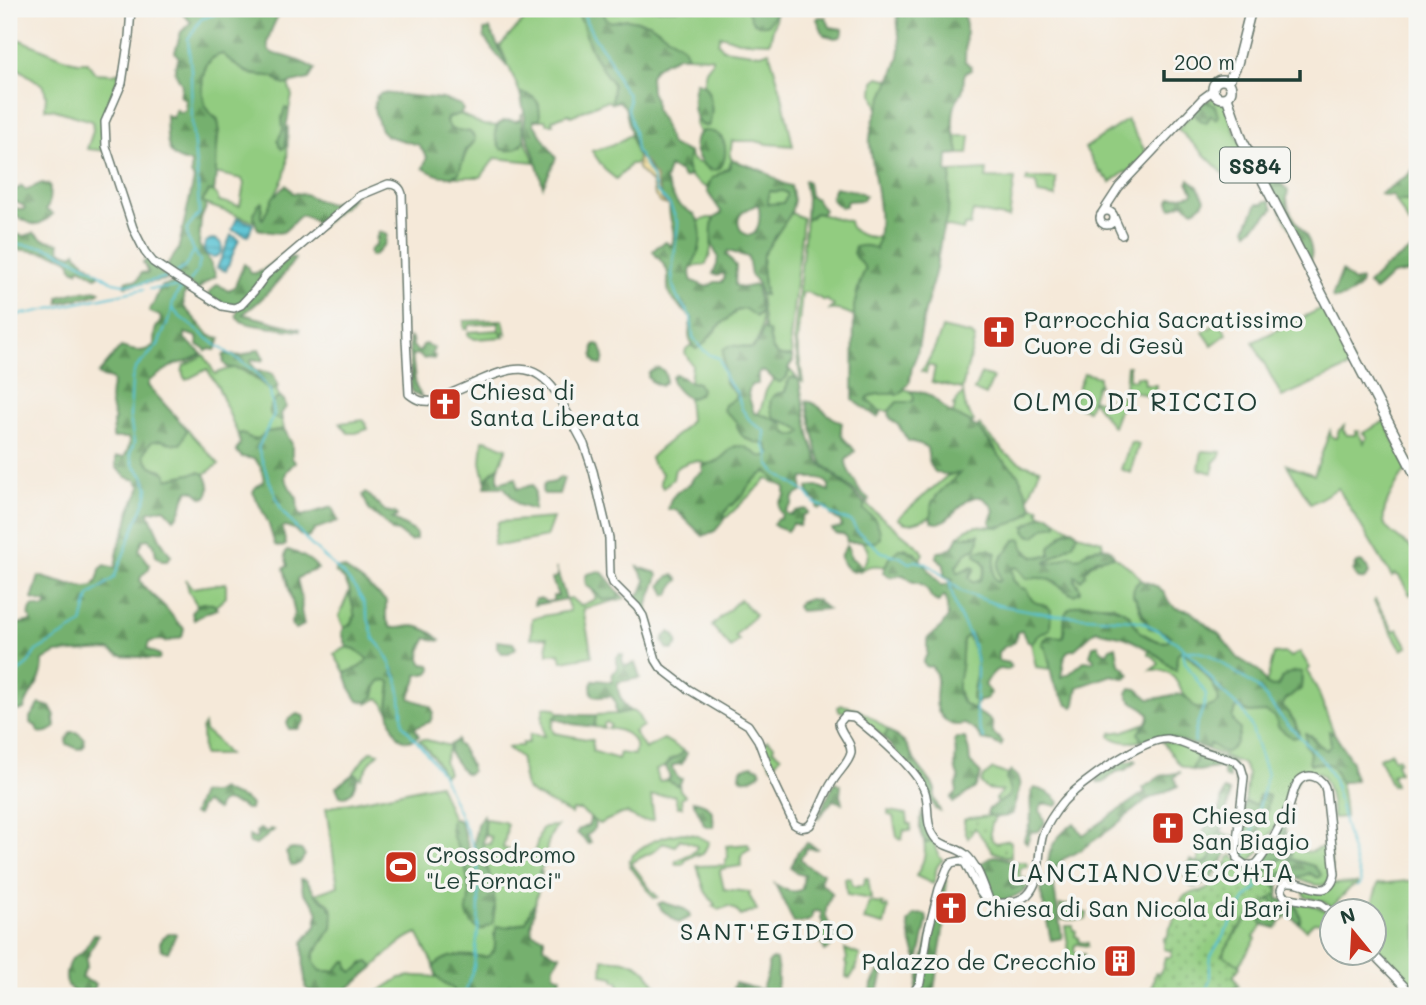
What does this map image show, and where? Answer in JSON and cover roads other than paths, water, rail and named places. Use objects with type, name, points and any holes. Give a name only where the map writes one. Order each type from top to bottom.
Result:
[{"type":"main road","points":[[1227,82],[1237,64],[1251,9]]},
{"type":"main road","points":[[1218,82],[1227,82],[1231,90],[1219,94],[1218,82]]},
{"type":"main road","name":"SS84","points":[[1219,94],[1417,478]]},
{"type":"street","points":[[131,9],[122,83],[105,122],[106,146],[133,228],[153,262],[222,306],[234,308],[254,291],[266,275],[359,197],[388,184],[394,184],[401,190],[409,394],[417,401],[433,401],[512,369],[525,370],[550,383],[584,444],[593,471],[609,538],[610,575],[613,583],[643,616],[656,660],[668,674],[748,725],[758,740],[794,824],[800,828],[810,825],[832,782],[848,761],[851,748],[839,728],[839,723],[845,716],[854,717],[898,755],[915,776],[924,789],[927,815],[934,834],[944,845],[966,855],[975,867],[990,902],[1008,902],[1021,898],[1032,890],[1042,837],[1049,821],[1064,801],[1122,757],[1147,745],[1169,739],[1235,761],[1241,767],[1244,777],[1236,850],[1237,859],[1245,865],[1256,863],[1261,858],[1288,809],[1299,780],[1308,776],[1322,780],[1326,791],[1334,880],[1329,886],[1319,889],[1298,882],[1287,882],[1282,887],[1285,897],[1318,903]]},
{"type":"street","points":[[1114,216],[1112,223],[1105,225],[1101,220],[1102,213],[1119,187],[1203,98],[1219,94]]},
{"type":"street","points":[[1111,200],[1122,235]]},
{"type":"street","points":[[911,996],[920,983],[928,932],[939,889],[950,864],[961,861],[967,865],[987,901]]},
{"type":"street","points":[[1386,967],[1414,996]]},
{"type":"water","points":[[237,218],[253,224],[248,236],[232,230]]},
{"type":"water","points":[[231,235],[239,239],[226,271],[217,268]]},
{"type":"water","points":[[213,239],[219,242],[222,248],[219,254],[213,257],[207,254],[204,248],[207,242]]},
{"type":"waterway","points":[[190,281],[197,272],[200,261],[188,239],[187,229],[199,214],[188,39],[201,19],[218,13],[219,9]]},
{"type":"waterway","points":[[583,9],[594,37],[609,58],[627,93],[636,150],[652,177],[656,191],[670,205],[678,224],[673,285],[677,297],[691,317],[693,337],[701,348],[719,358],[726,380],[737,393],[742,409],[751,422],[765,431],[764,446],[769,454],[769,464],[776,473],[807,493],[814,503],[824,507],[832,515],[851,521],[857,531],[882,552],[900,557],[909,563],[925,563],[961,591],[998,605],[1054,615],[1142,622],[1176,642],[1242,710],[1250,723],[1267,775],[1243,859]]},
{"type":"waterway","points":[[9,243],[54,250],[113,282],[139,284],[167,277]]},
{"type":"waterway","points":[[176,273],[185,267],[194,251]]},
{"type":"waterway","points":[[9,679],[27,665],[36,651],[82,624],[89,596],[114,578],[147,496],[148,487],[133,464],[130,454],[134,443],[130,417],[132,379],[135,369],[158,345],[173,302],[178,292],[186,285]]},
{"type":"waterway","points":[[150,289],[180,287]]},
{"type":"waterway","points":[[9,316],[144,289]]},
{"type":"waterway","points":[[172,308],[216,345]]},
{"type":"waterway","points":[[218,346],[255,371],[270,391],[274,414],[258,448],[282,511],[310,544],[346,577],[363,601],[374,639],[384,651],[397,678],[403,725],[442,774],[475,850],[478,869],[478,930],[474,966],[464,996]]},
{"type":"waterway","points":[[950,583],[957,610],[973,645],[977,672],[977,716],[984,739]]},
{"type":"waterway","points":[[1183,651],[1185,662],[1206,694],[1195,731],[1195,742]]},
{"type":"waterway","points":[[1188,651],[1210,655],[1257,687],[1324,762],[1334,780],[1360,878],[1361,884],[1357,887]]},
{"type":"waterway","points":[[1204,996],[1210,980],[1211,956],[1247,897],[1257,888],[1248,874]]},
{"type":"place","name":"Parrocchia Sacratissimo Cuore di Gesù","points":[[999,332]]},
{"type":"place","name":"Chiesa di Santa Liberata","points":[[445,404]]},
{"type":"place","name":"Chiesa di San Biagio","points":[[1168,828]]},
{"type":"place","name":"Crossodromo \"Le Fornaci\"","points":[[401,867]]},
{"type":"place","name":"Chiesa di San Nicola di Bari","points":[[951,908]]},
{"type":"place","name":"Palazzo de Crecchio","points":[[1120,961]]},
{"type":"district","name":"OLMO DI RICCIO","points":[[1136,401]]},
{"type":"district","name":"LANCIANOVECCHIA","points":[[1153,872]]},
{"type":"district","name":"SANT'EGIDIO","points":[[768,930]]}]
